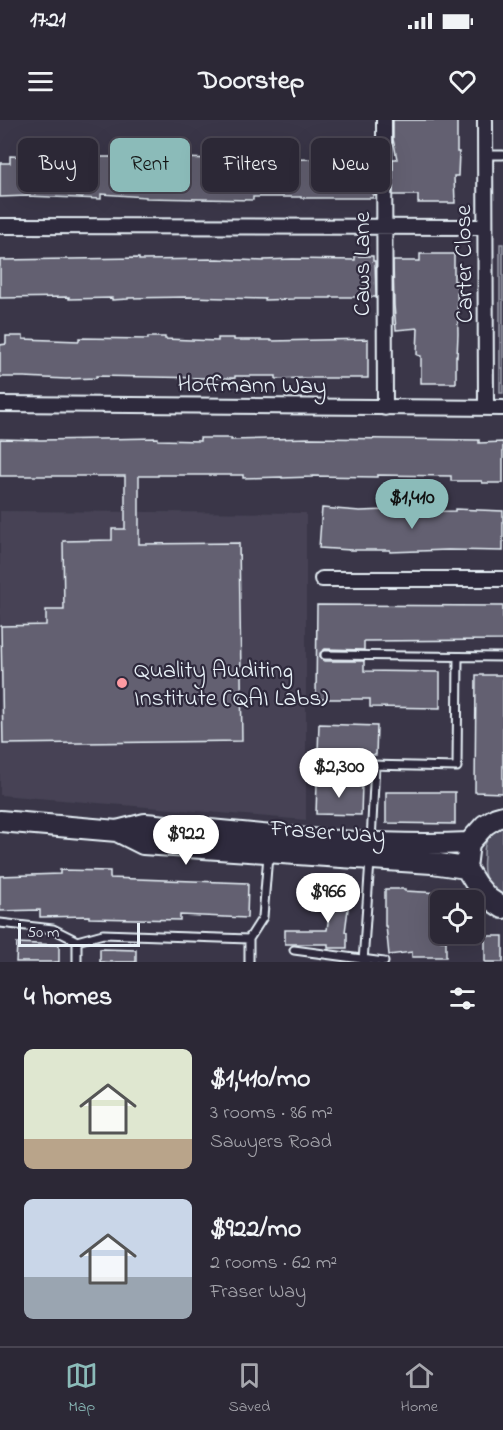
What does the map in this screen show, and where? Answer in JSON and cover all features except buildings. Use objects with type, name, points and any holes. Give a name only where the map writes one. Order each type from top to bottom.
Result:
[{"type":"street","name":"Caws Lane","points":[[384,120],[385,408]]},
{"type":"street","name":"Carter Close","points":[[485,120],[486,408]]},
{"type":"street","points":[[0,225],[484,227]]},
{"type":"street","name":"Hoffmann Way","points":[[0,404],[503,408]]},
{"type":"street","points":[[322,579],[503,579]]},
{"type":"street","points":[[503,816],[485,825],[469,843],[466,868],[488,898],[503,908]]},
{"type":"street","name":"Fraser Way","points":[[0,821],[117,831],[143,844],[269,844],[371,852],[466,868]]},
{"type":"street","name":"Fraser Way","points":[[371,852],[469,843]]},
{"type":"lane","points":[[484,155],[503,154]]},
{"type":"lane","points":[[326,655],[503,657]]},
{"type":"lane","points":[[326,764],[457,767],[458,657]]},
{"type":"lane","points":[[363,961],[375,765]]},
{"type":"lane","points":[[249,962],[249,939],[263,917],[269,844]]},
{"type":"lane","points":[[0,923],[53,929],[77,941],[103,934],[249,939]]},
{"type":"lane","points":[[77,941],[77,962]]},
{"type":"lane","points":[[294,950],[384,962]]},
{"type":"shaded area","points":[[500,244],[503,244],[503,393],[500,393]]},
{"type":"shaded area","points":[[0,511],[306,513],[306,820],[0,795]]},
{"type":"shaded area","points":[[503,826],[503,897],[486,880],[484,847],[493,832]]},
{"type":"place","name":"Quality Auditing Institute (QAI Labs)","points":[[122,683]]}]
